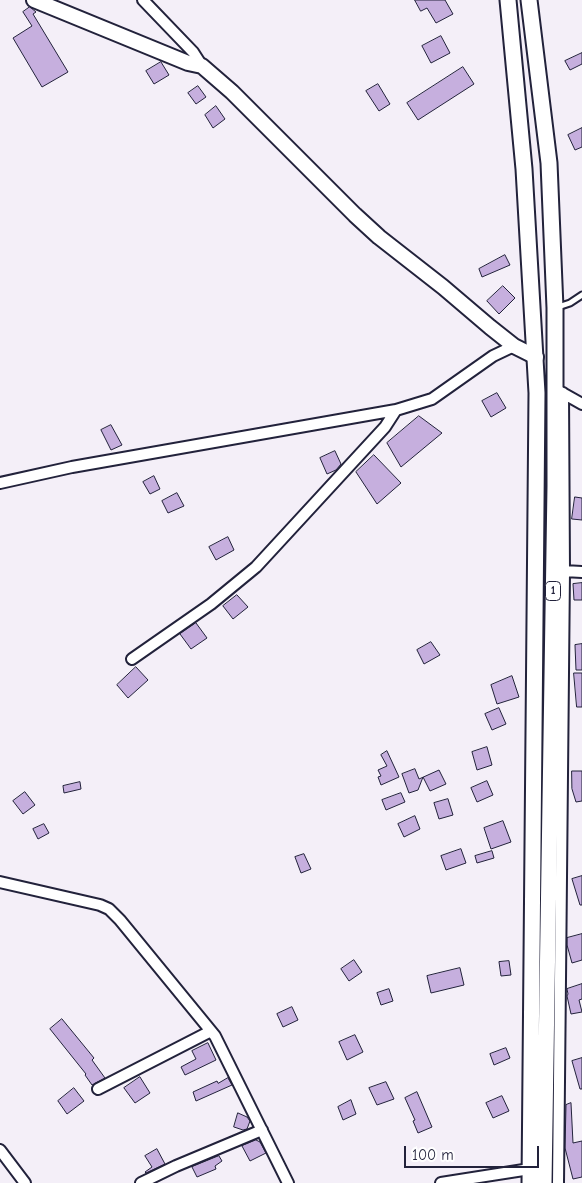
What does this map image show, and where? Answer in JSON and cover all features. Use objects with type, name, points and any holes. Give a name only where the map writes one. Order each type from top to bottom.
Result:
[{"type":"main road","name":"1","points":[[508,0],[524,168],[536,357],[537,403],[530,1176]]},
{"type":"main road","name":"1","points":[[529,0],[548,163],[559,391],[544,1183]]},
{"type":"street","points":[[34,0],[188,63],[202,66]]},
{"type":"street","points":[[143,0],[193,52],[202,66],[232,92],[380,236],[514,346],[536,357]]},
{"type":"street","points":[[0,483],[72,467],[396,410],[432,399],[493,356],[514,346]]},
{"type":"street","points":[[559,391],[582,404]]},
{"type":"street","points":[[558,1183],[559,900],[564,571],[559,391]]},
{"type":"street","points":[[132,659],[211,604],[256,567],[385,427],[396,410]]},
{"type":"street","points":[[564,571],[582,572]]},
{"type":"street","points":[[0,882],[100,905],[109,909],[120,920],[211,1031],[288,1183]]},
{"type":"street","points":[[98,1089],[211,1031]]},
{"type":"street","points":[[141,1183],[176,1166],[262,1130]]},
{"type":"street","points":[[0,1150],[25,1183]]},
{"type":"street","points":[[440,1183],[530,1176]]},
{"type":"lane","points":[[555,308],[570,303],[582,295]]},
{"type":"building","points":[[415,0],[445,0],[453,14],[436,23],[427,8],[421,11]]},
{"type":"building","points":[[30,7],[36,12],[33,14],[68,72],[42,87],[13,38],[32,26],[23,12]]},
{"type":"building","points":[[441,36],[450,53],[431,63],[422,46]]},
{"type":"building","points":[[582,53],[582,64],[570,70],[565,61]]},
{"type":"building","points":[[161,62],[169,75],[154,84],[146,71]]},
{"type":"building","points":[[463,67],[474,84],[418,120],[407,103]]},
{"type":"building","points":[[378,84],[390,104],[379,111],[366,91]]},
{"type":"building","points":[[198,86],[206,97],[196,104],[188,93]]},
{"type":"building","points":[[216,106],[225,119],[213,128],[205,115]]},
{"type":"building","points":[[582,128],[582,147],[575,150],[568,135]]},
{"type":"building","points":[[505,255],[510,265],[482,277],[479,269]]},
{"type":"building","points":[[503,286],[515,298],[499,314],[487,301]]},
{"type":"building","points":[[497,393],[506,408],[491,417],[482,401]]},
{"type":"building","points":[[419,416],[442,433],[401,467],[387,443]]},
{"type":"building","points":[[111,425],[122,445],[111,450],[101,430]]},
{"type":"building","points":[[335,451],[341,464],[336,470],[327,474],[320,458]]},
{"type":"building","points":[[374,455],[401,483],[377,504],[356,472]]},
{"type":"building","points":[[154,476],[160,489],[150,494],[143,482]]},
{"type":"building","points":[[177,493],[184,506],[168,513],[162,501]]},
{"type":"building","points":[[575,497],[582,498],[582,520],[572,519]]},
{"type":"building","points":[[228,537],[234,550],[216,560],[209,547]]},
{"type":"building","points":[[582,583],[582,600],[574,600],[573,584]]},
{"type":"building","points":[[237,595],[248,607],[233,619],[223,606]]},
{"type":"building","points":[[196,623],[207,638],[191,649],[180,634]]},
{"type":"building","points":[[431,642],[440,655],[424,664],[417,650]]},
{"type":"building","points":[[582,644],[582,670],[576,670],[575,645]]},
{"type":"building","points":[[136,667],[148,680],[128,698],[117,685]]},
{"type":"building","points":[[574,673],[582,673],[582,707],[577,707]]},
{"type":"building","points":[[512,676],[519,697],[497,704],[491,685]]},
{"type":"building","points":[[499,708],[506,724],[492,730],[485,714]]},
{"type":"building","points":[[487,747],[492,765],[477,770],[472,752]]},
{"type":"building","points":[[387,751],[399,777],[381,785],[378,777],[381,776],[378,770],[387,766],[381,755]]},
{"type":"building","points":[[415,769],[419,779],[423,777],[418,790],[409,793],[402,774]]},
{"type":"building","points":[[439,770],[446,784],[430,791],[423,777]]},
{"type":"building","points":[[572,771],[582,771],[582,801],[576,802],[572,789]]},
{"type":"building","points":[[487,781],[493,795],[477,802],[471,788]]},
{"type":"building","points":[[80,782],[81,789],[64,793],[63,786]]},
{"type":"building","points":[[25,792],[35,805],[23,814],[13,801]]},
{"type":"building","points":[[401,793],[405,802],[386,810],[382,800]]},
{"type":"building","points":[[448,799],[453,815],[439,819],[434,803]]},
{"type":"building","points":[[415,816],[420,829],[404,837],[398,824]]},
{"type":"building","points":[[503,821],[511,842],[491,849],[484,828]]},
{"type":"building","points":[[44,824],[49,833],[38,839],[33,829]]},
{"type":"building","points":[[461,849],[466,863],[446,870],[441,856]]},
{"type":"building","points":[[492,851],[494,858],[477,863],[475,856]]},
{"type":"building","points":[[304,854],[311,869],[301,873],[295,857]]},
{"type":"building","points":[[582,876],[582,905],[580,905],[572,879]]},
{"type":"building","points":[[582,934],[582,960],[572,963],[567,938]]},
{"type":"building","points":[[354,960],[362,972],[349,981],[341,969]]},
{"type":"building","points":[[509,961],[511,975],[501,976],[499,962]]},
{"type":"building","points":[[460,968],[464,985],[431,993],[427,976]]},
{"type":"building","points":[[582,984],[582,999],[579,1000],[582,1012],[571,1014],[567,989]]},
{"type":"building","points":[[389,989],[393,1001],[381,1005],[377,993]]},
{"type":"building","points":[[292,1007],[298,1020],[283,1027],[277,1014]]},
{"type":"building","points":[[62,1019],[94,1058],[92,1060],[105,1078],[92,1085],[86,1074],[50,1029]]},
{"type":"building","points":[[355,1035],[363,1052],[347,1060],[339,1042]]},
{"type":"building","points":[[208,1043],[216,1060],[185,1075],[181,1067],[196,1059],[192,1051]]},
{"type":"building","points":[[506,1048],[510,1058],[494,1065],[490,1054]]},
{"type":"building","points":[[582,1058],[582,1089],[580,1089],[572,1061]]},
{"type":"building","points":[[140,1077],[150,1093],[135,1103],[124,1088]]},
{"type":"building","points":[[228,1078],[232,1085],[196,1101],[193,1092]]},
{"type":"building","points":[[386,1082],[394,1099],[377,1105],[369,1088]]},
{"type":"building","points":[[74,1088],[84,1101],[67,1114],[58,1101]]},
{"type":"building","points":[[417,1092],[432,1127],[418,1133],[413,1121],[415,1120],[405,1098]]},
{"type":"building","points":[[502,1096],[509,1111],[493,1118],[486,1103]]},
{"type":"building","points":[[351,1100],[356,1114],[343,1120],[338,1107]]},
{"type":"building","points":[[571,1103],[573,1143],[582,1141],[582,1177],[573,1179],[565,1148],[566,1105]]},
{"type":"building","points":[[238,1113],[247,1117],[250,1121],[247,1129],[243,1130],[234,1127]]},
{"type":"building","points":[[256,1140],[260,1142],[266,1153],[250,1161],[242,1146]]},
{"type":"building","points":[[157,1149],[165,1164],[146,1173],[152,1167],[145,1156]]},
{"type":"building","points":[[219,1156],[222,1161],[215,1166],[216,1169],[197,1177],[192,1167]]}]
